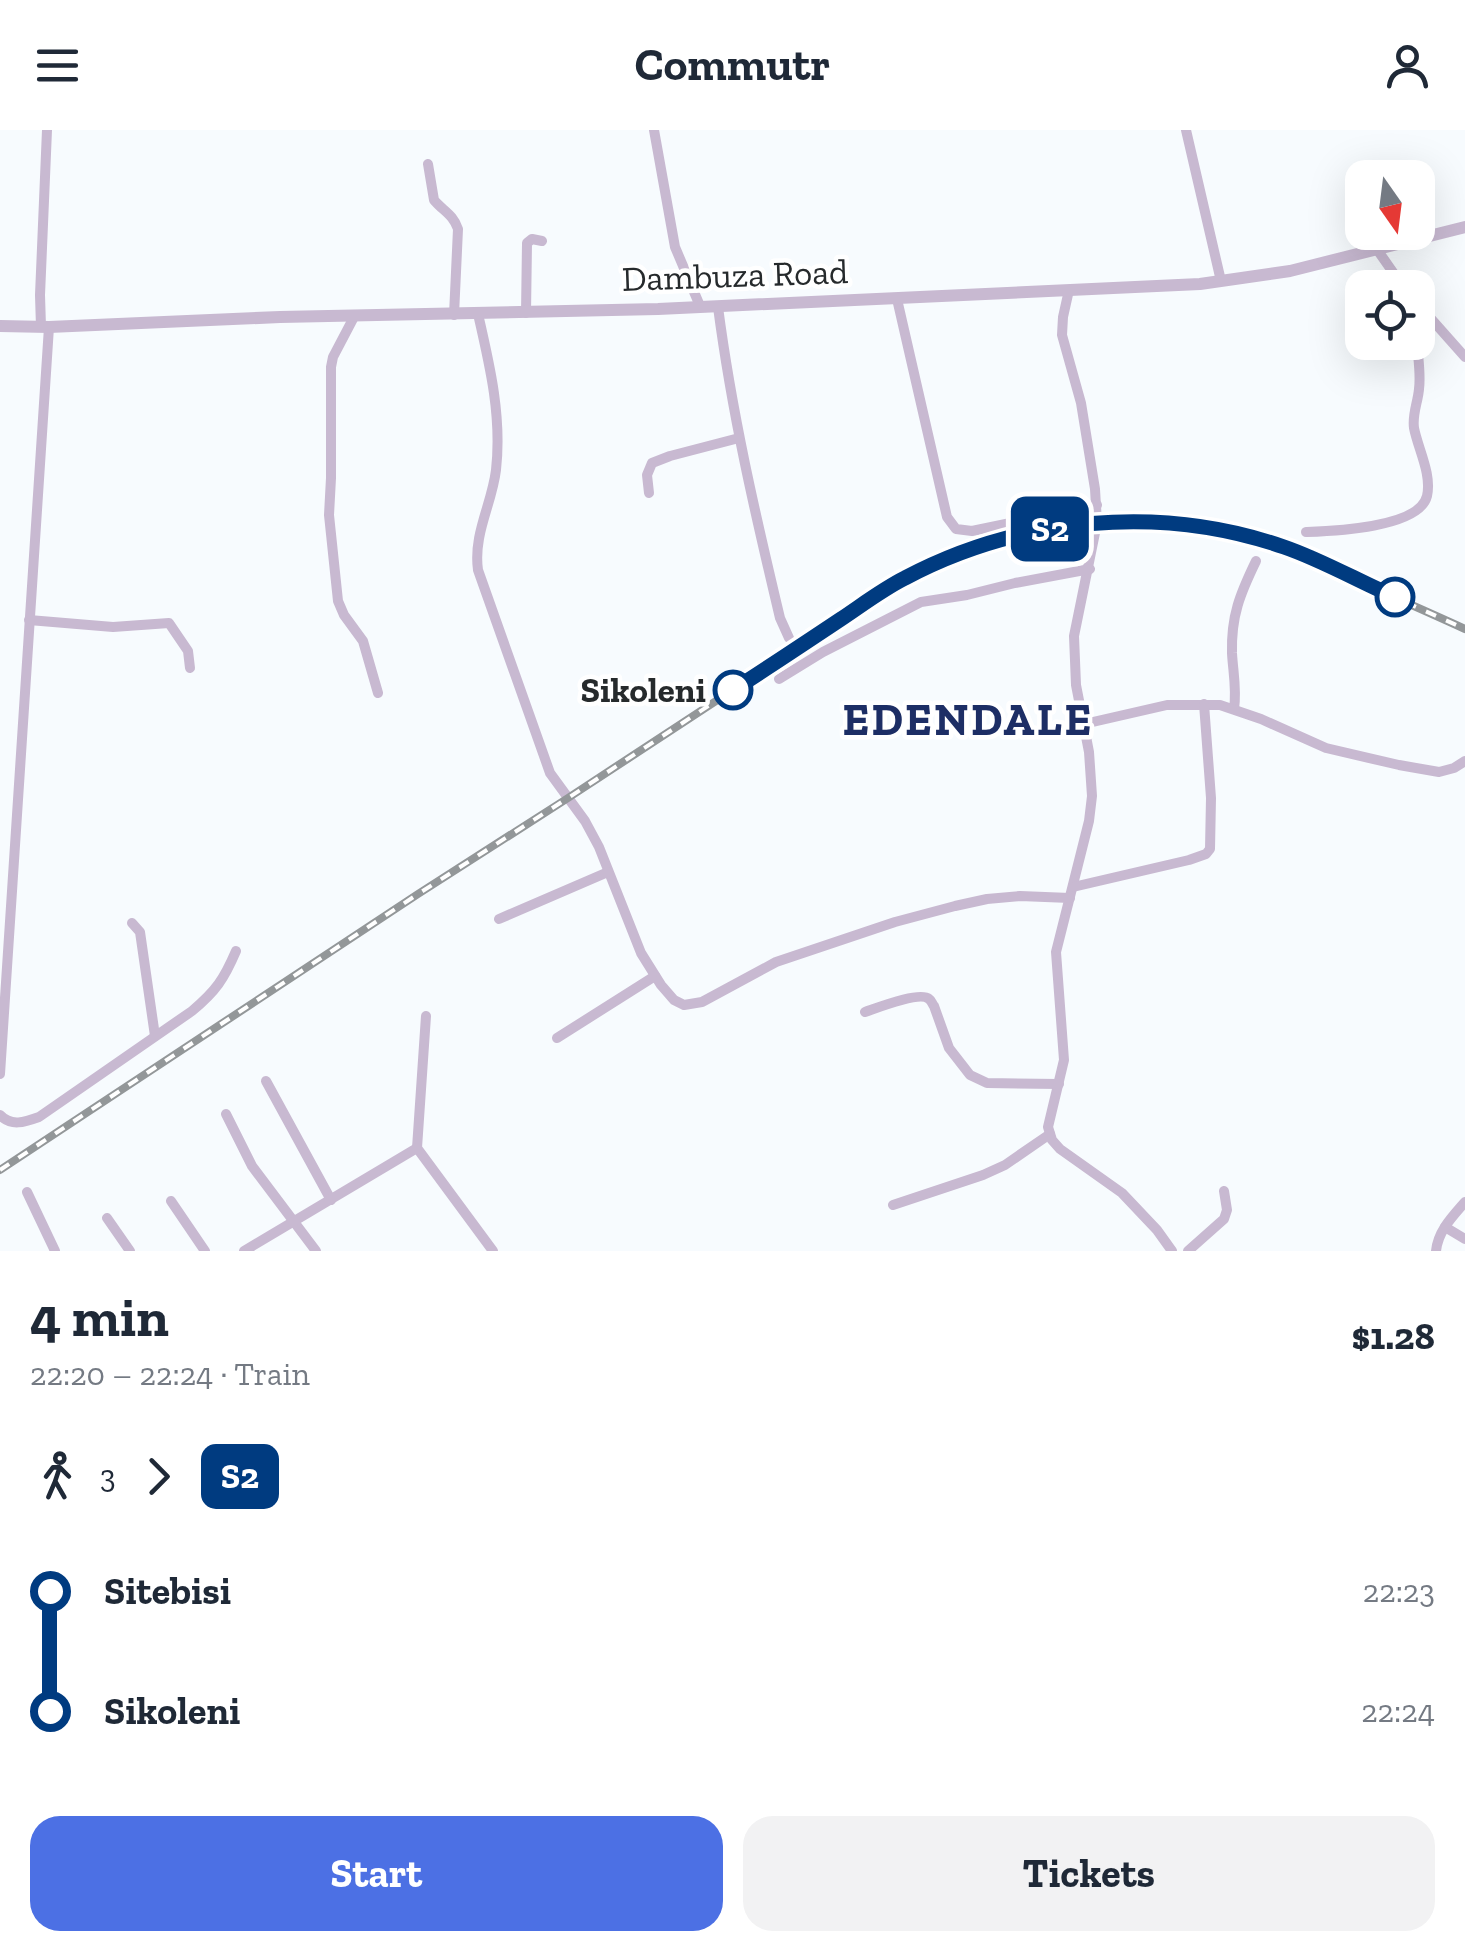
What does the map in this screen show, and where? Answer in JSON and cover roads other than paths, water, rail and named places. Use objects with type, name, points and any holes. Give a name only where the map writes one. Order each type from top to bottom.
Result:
[{"type":"street","points":[[0,1074],[45,327],[40,294],[47,130]]},
{"type":"street","points":[[654,130],[675,246],[700,306]]},
{"type":"street","points":[[1186,130],[1221,282]]},
{"type":"street","points":[[428,164],[434,200],[455,220],[458,229],[454,315]]},
{"type":"street","name":"Dambuza Road","points":[[1435,234],[1465,227]]},
{"type":"street","points":[[526,313],[527,243],[532,239],[542,241]]},
{"type":"street","name":"Dambuza Road","points":[[0,326],[526,313],[1221,282],[1290,271],[1369,250]]},
{"type":"street","points":[[1069,290],[1062,335],[1081,403],[1097,505],[1096,537],[1074,636],[1076,685],[1092,796],[1056,952],[1064,1060],[1049,1118],[1050,1134],[1060,1150],[1122,1192],[1172,1251]]},
{"type":"street","points":[[898,299],[932,458],[951,524],[962,532],[972,531],[1097,505]]},
{"type":"street","points":[[718,306],[738,438],[780,618],[790,638]]},
{"type":"street","points":[[478,314],[491,369],[498,440],[494,484],[477,545],[478,570],[546,762],[586,822],[640,953],[674,1000],[693,1004],[776,962],[895,922],[988,898],[1071,893],[1206,854],[1210,849],[1211,798],[1204,704]]},
{"type":"street","points":[[354,317],[331,367],[330,528],[340,608],[363,641],[378,693]]},
{"type":"street","points":[[1435,324],[1465,358]]},
{"type":"street","points":[[1306,532],[1372,526],[1410,514],[1425,502],[1428,482],[1414,421],[1420,388],[1418,360]]},
{"type":"street","points":[[650,493],[646,475],[652,463],[738,438]]},
{"type":"street","points":[[1234,709],[1234,611],[1256,561]]},
{"type":"street","points":[[780,678],[921,602],[1090,569]]},
{"type":"street","points":[[29,620],[113,627],[169,624],[188,651],[190,668]]},
{"type":"street","points":[[1084,724],[1167,705],[1204,704],[1234,709],[1326,748],[1399,766],[1439,772],[1465,761]]},
{"type":"street","points":[[499,919],[608,872]]},
{"type":"street","points":[[132,922],[140,932],[155,1036]]},
{"type":"street","points":[[0,1115],[20,1123],[39,1117],[155,1036],[212,994],[224,979],[236,950]]},
{"type":"street","points":[[556,1038],[655,976]]},
{"type":"street","points":[[865,1012],[924,996],[930,1000],[949,1048],[970,1075],[987,1082],[1059,1084]]},
{"type":"street","points":[[426,1016],[417,1148],[493,1251]]},
{"type":"street","points":[[266,1081],[331,1200]]},
{"type":"street","points":[[226,1114],[247,1158],[316,1251]]},
{"type":"street","points":[[893,1205],[983,1175],[1050,1134]]},
{"type":"street","points":[[244,1251],[417,1148]]},
{"type":"street","points":[[1188,1251],[1224,1220],[1228,1210],[1224,1191]]},
{"type":"street","points":[[27,1192],[55,1251]]},
{"type":"street","points":[[171,1201],[205,1251]]},
{"type":"street","points":[[1436,1251],[1444,1227],[1465,1202]]},
{"type":"street","points":[[107,1218],[130,1251]]},
{"type":"street","points":[[1444,1227],[1465,1239]]},
{"type":"railway","points":[[0,1170],[902,579],[947,559],[994,543],[1090,524],[1188,525],[1237,533],[1285,547],[1465,629]]},
{"type":"train","name":"S2","points":[[733,690],[902,580],[977,547],[1056,528],[1129,522],[1224,531],[1286,548],[1395,597]]},
{"type":"place","name":"Sikoleni","points":[[733,690]]},
{"type":"district","name":"EDENDALE","points":[[968,719]]}]
